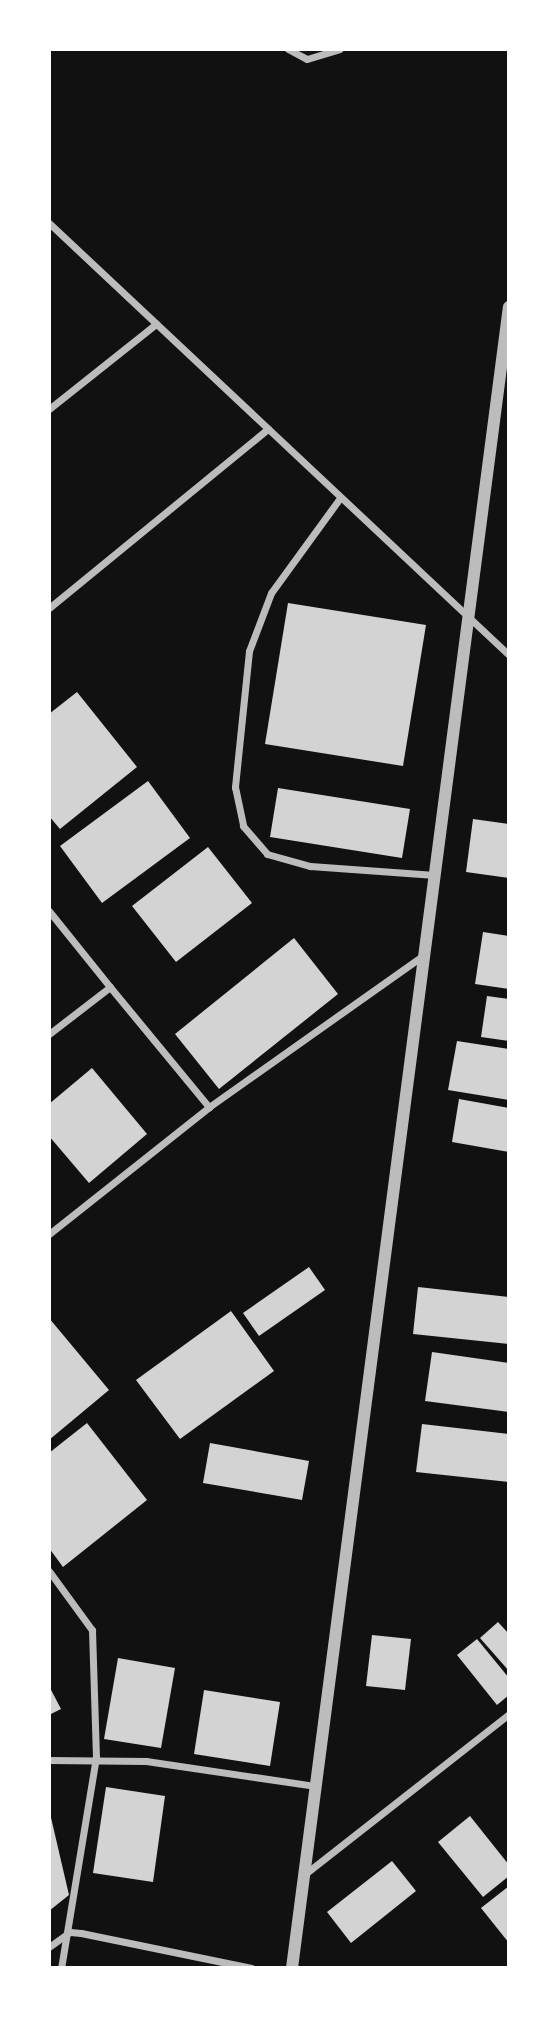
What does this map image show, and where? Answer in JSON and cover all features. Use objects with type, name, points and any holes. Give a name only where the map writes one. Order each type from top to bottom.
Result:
[{"type":"street","points":[[288,49],[307,59],[340,49]]},
{"type":"street","points":[[49,223],[509,655]]},
{"type":"street","points":[[292,1968],[509,307]]},
{"type":"street","points":[[49,409],[156,324]]},
{"type":"street","points":[[49,608],[268,429]]},
{"type":"street","points":[[340,498],[271,593],[249,651],[234,787],[243,826],[267,854],[310,866],[435,875]]},
{"type":"street","points":[[49,911],[209,1107]]},
{"type":"street","points":[[49,1234],[209,1107],[424,954]]},
{"type":"street","points":[[49,1034],[110,987]]},
{"type":"street","points":[[49,1571],[92,1630],[96,1757],[61,1968]]},
{"type":"street","points":[[304,1874],[509,1714]]},
{"type":"street","points":[[49,1760],[96,1757],[316,1786]]},
{"type":"street","points":[[49,1947],[69,1932],[251,1968]]},
{"type":"building","points":[[288,603],[426,625],[403,766],[265,744]]},
{"type":"building","points":[[77,692],[137,767],[60,829],[49,816],[49,714]]},
{"type":"building","points":[[148,781],[190,838],[102,903],[60,846]]},
{"type":"building","points":[[278,788],[410,809],[402,858],[270,837]]},
{"type":"building","points":[[473,819],[509,824],[509,878],[466,872]]},
{"type":"building","points":[[208,847],[252,903],[176,962],[132,906]]},
{"type":"building","points":[[483,932],[509,936],[509,989],[475,984]]},
{"type":"building","points":[[294,938],[338,994],[219,1089],[175,1034]]},
{"type":"building","points":[[487,996],[509,999],[509,1041],[481,1037]]},
{"type":"building","points":[[457,1041],[509,1049],[509,1100],[448,1090]]},
{"type":"building","points":[[92,1068],[147,1134],[89,1183],[49,1136],[49,1104]]},
{"type":"building","points":[[459,1099],[509,1108],[509,1152],[452,1142]]},
{"type":"building","points":[[309,1267],[325,1290],[259,1336],[243,1313]]},
{"type":"building","points":[[418,1287],[509,1297],[509,1344],[413,1334]]},
{"type":"building","points":[[231,1311],[274,1371],[180,1439],[136,1380]]},
{"type":"building","points":[[49,1318],[109,1390],[49,1440]]},
{"type":"building","points":[[432,1352],[509,1363],[509,1412],[425,1401]]},
{"type":"building","points":[[87,1423],[147,1500],[63,1567],[49,1548],[49,1453]]},
{"type":"building","points":[[422,1424],[509,1434],[509,1482],[416,1472]]},
{"type":"building","points":[[210,1443],[309,1461],[302,1500],[203,1483]]},
{"type":"building","points":[[498,1622],[509,1634],[509,1671],[480,1638]]},
{"type":"building","points":[[372,1635],[411,1639],[405,1690],[366,1686]]},
{"type":"building","points":[[477,1639],[509,1678],[509,1695],[497,1705],[457,1655]]},
{"type":"building","points":[[118,1658],[175,1668],[161,1748],[104,1739]]},
{"type":"building","points":[[49,1686],[61,1709],[49,1715]]},
{"type":"building","points":[[204,1690],[280,1702],[270,1766],[194,1754]]},
{"type":"building","points":[[106,1787],[165,1796],[153,1882],[93,1873]]},
{"type":"building","points":[[49,1809],[69,1895],[49,1911]]},
{"type":"building","points":[[470,1816],[509,1865],[509,1876],[483,1897],[438,1842]]},
{"type":"building","points":[[392,1861],[416,1891],[351,1943],[327,1912]]},
{"type":"building","points":[[509,1886],[509,1943],[481,1908]]}]
